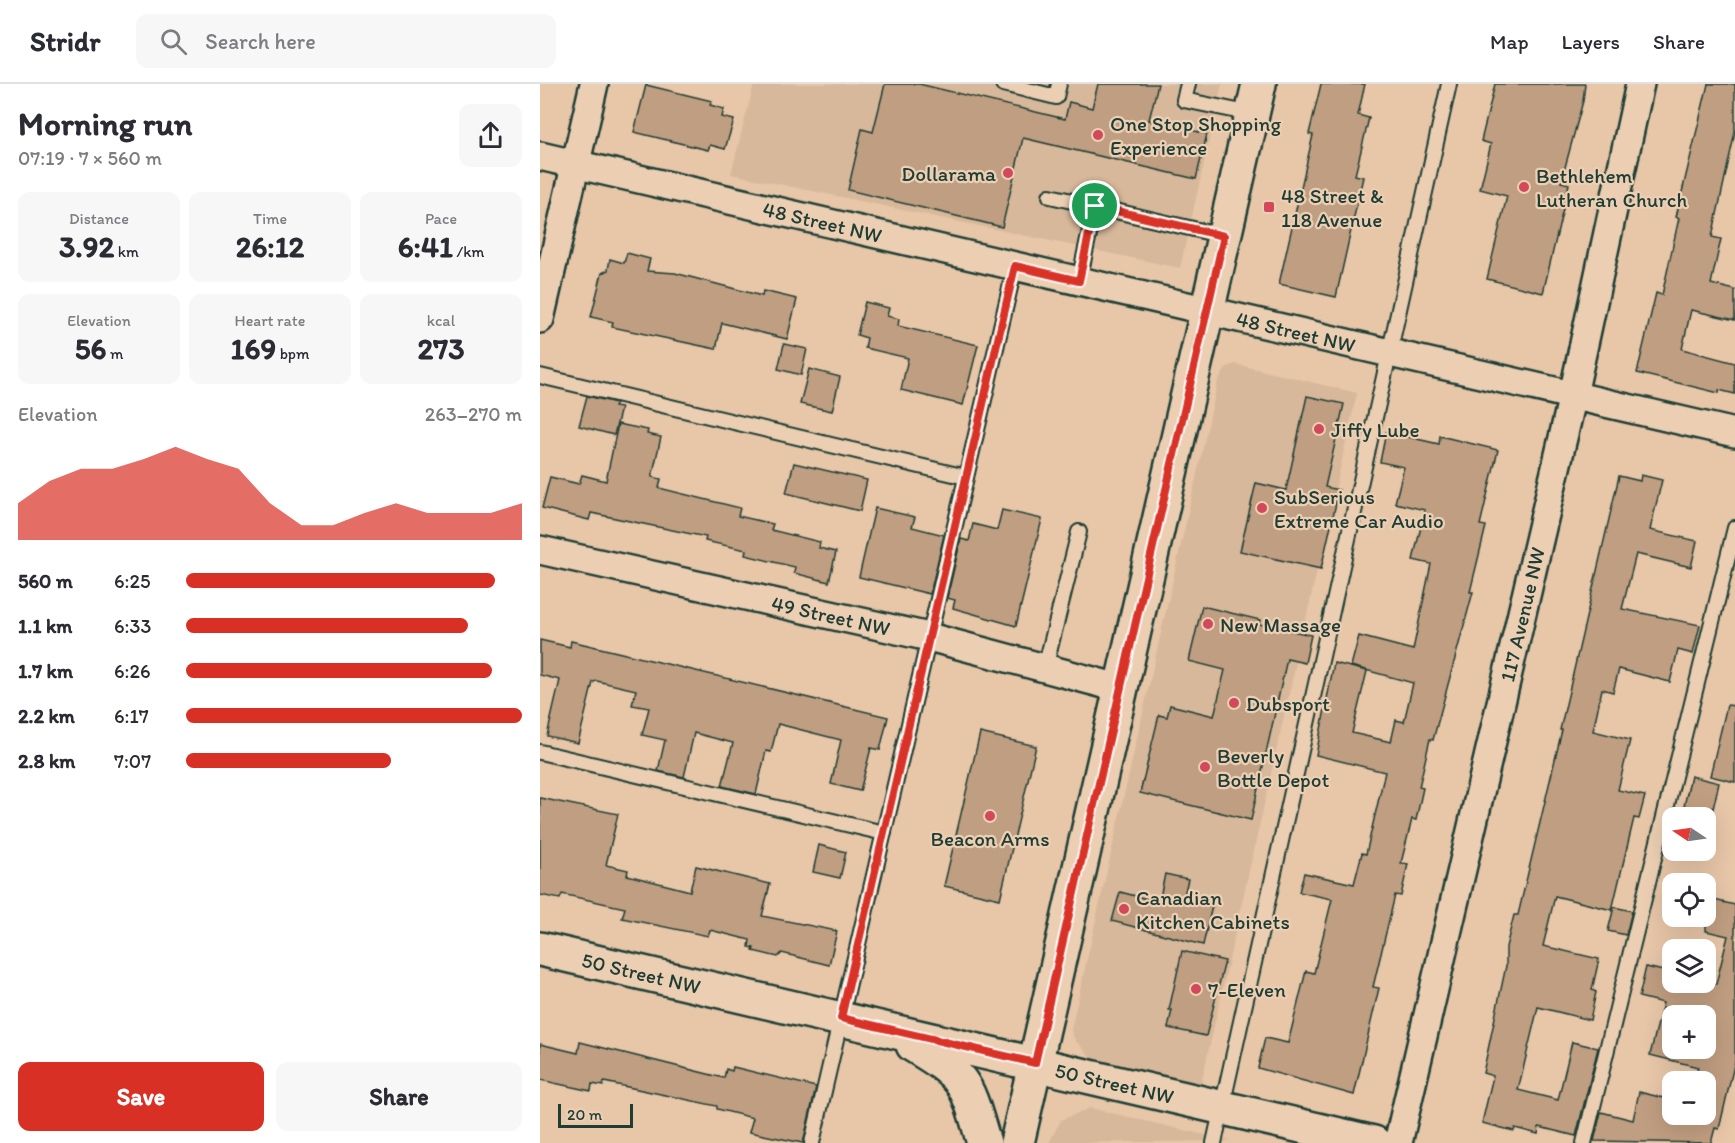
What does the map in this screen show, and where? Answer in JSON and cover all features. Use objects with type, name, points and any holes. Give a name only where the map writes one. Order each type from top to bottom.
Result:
[{"type":"main road","points":[[1017,1143],[1255,99]]},
{"type":"main road","name":"50 Street NW","points":[[540,948],[1374,1143]]},
{"type":"main road","points":[[888,1030],[949,1067],[966,1086],[984,1143]]},
{"type":"street","points":[[540,319],[594,84]]},
{"type":"street","name":"117 Avenue NW","points":[[1398,1143],[1573,395],[1640,84]]},
{"type":"street","name":"48 Street NW","points":[[540,156],[1735,433]]},
{"type":"street","name":"49 Street NW","points":[[540,550],[929,637],[1119,688]]},
{"type":"lane","points":[[1003,84],[1056,97],[1059,84]]},
{"type":"lane","points":[[1188,84],[1184,99],[1255,99]]},
{"type":"lane","points":[[1214,1143],[1449,84]]},
{"type":"lane","points":[[1050,196],[1224,236]]},
{"type":"lane","points":[[1079,281],[1095,206]]},
{"type":"lane","points":[[812,1143],[1015,266]]},
{"type":"lane","points":[[540,376],[966,477]]},
{"type":"lane","points":[[1584,1143],[1735,528]]},
{"type":"lane","points":[[1045,668],[1079,532]]},
{"type":"lane","points":[[540,752],[884,833]]},
{"type":"shaded area","points":[[754,84],[1222,84],[1180,268],[731,174]]},
{"type":"shaded area","points":[[1235,364],[1357,393],[1201,1084],[1092,1058],[1075,1040],[1071,1030],[1218,381],[1227,367]]},
{"type":"shaded area","points":[[1090,1108],[1230,1141],[1049,1143],[1061,1120]]},
{"type":"building","points":[[885,84],[919,84],[1065,119],[1069,102],[1092,108],[1098,84],[1158,84],[1149,120],[1207,134],[1196,179],[1023,138],[1002,227],[848,190],[862,129],[873,132]]},
{"type":"building","points":[[1321,84],[1365,84],[1358,115],[1369,118],[1355,175],[1363,177],[1336,297],[1279,284],[1313,135],[1309,134]]},
{"type":"building","name":"Bethlehem Lutheran Church","points":[[1495,84],[1585,84],[1583,101],[1561,182],[1569,184],[1543,293],[1487,279],[1507,196],[1480,189],[1491,144],[1481,141]]},
{"type":"building","points":[[1708,84],[1735,84],[1735,132],[1712,237],[1721,239],[1711,284],[1735,290],[1735,320],[1691,310],[1682,349],[1735,363],[1735,394],[1719,390],[1719,393],[1637,373],[1656,293],[1662,295],[1679,218],[1676,217]]},
{"type":"building","points":[[646,85],[712,101],[710,105],[724,109],[722,117],[734,120],[725,149],[710,145],[708,150],[634,132]]},
{"type":"building","points":[[627,253],[650,259],[647,271],[675,273],[762,296],[763,291],[797,299],[787,339],[722,323],[716,349],[612,327],[613,322],[591,317],[602,273],[608,270],[610,259],[624,263]]},
{"type":"building","points":[[865,302],[889,308],[887,316],[899,319],[898,326],[978,345],[963,405],[901,390],[908,358],[865,348],[867,338],[857,335]]},
{"type":"building","points":[[784,344],[807,349],[801,375],[778,369]]},
{"type":"building","points":[[809,369],[840,377],[832,411],[800,404]]},
{"type":"building","points":[[587,396],[616,403],[614,407],[621,408],[614,435],[579,426]]},
{"type":"building","points":[[1307,396],[1344,404],[1325,487],[1339,490],[1321,569],[1240,551],[1256,483],[1286,490]]},
{"type":"building","points":[[618,424],[648,430],[647,434],[661,437],[652,477],[661,479],[659,488],[740,508],[738,516],[773,524],[771,530],[820,542],[819,548],[836,552],[829,582],[794,573],[795,567],[745,555],[746,550],[705,541],[706,537],[591,513],[589,520],[542,508],[550,477],[579,484],[582,475],[606,481]]},
{"type":"building","points":[[1386,432],[1439,444],[1440,436],[1498,450],[1480,525],[1486,526],[1470,592],[1473,592],[1433,740],[1430,739],[1419,787],[1423,788],[1416,820],[1412,819],[1401,863],[1408,864],[1401,896],[1395,895],[1373,987],[1379,988],[1354,1095],[1258,1068],[1265,1038],[1288,1043],[1306,971],[1314,973],[1332,899],[1299,892],[1304,873],[1354,884],[1362,853],[1366,854],[1385,772],[1316,755],[1334,663],[1367,671],[1352,733],[1391,742],[1396,720],[1404,722],[1413,683],[1351,666],[1359,636],[1413,650],[1431,564],[1413,560],[1425,510],[1395,503],[1404,467],[1380,462]]},
{"type":"building","points":[[794,463],[867,480],[860,511],[786,493]]},
{"type":"building","points":[[1641,475],[1662,480],[1650,530],[1697,541],[1691,567],[1636,554],[1622,609],[1700,625],[1693,654],[1678,650],[1670,682],[1619,669],[1613,692],[1602,689],[1593,731],[1630,740],[1618,790],[1645,796],[1639,819],[1634,818],[1612,910],[1555,896],[1543,946],[1599,959],[1592,990],[1596,992],[1590,1020],[1538,1007],[1518,1090],[1558,1100],[1572,1042],[1598,1048],[1576,1136],[1539,1127],[1538,1134],[1515,1128],[1514,1131],[1482,1123],[1493,1076],[1483,1073],[1506,966],[1506,947],[1514,915],[1518,915],[1619,476],[1640,481]]},
{"type":"building","points":[[875,508],[915,517],[912,527],[944,535],[930,594],[859,577]]},
{"type":"building","points":[[1002,510],[1042,519],[1016,626],[953,608],[955,600],[947,598],[961,539],[969,541],[973,524],[997,530]]},
{"type":"building","points":[[1202,606],[1260,620],[1259,624],[1311,635],[1305,663],[1287,659],[1251,820],[1140,793],[1159,715],[1167,717],[1170,705],[1214,716],[1225,670],[1189,661]]},
{"type":"building","points":[[540,640],[570,647],[571,641],[888,717],[880,750],[871,748],[860,791],[831,784],[841,740],[778,724],[771,752],[766,751],[756,794],[722,786],[733,743],[694,733],[684,777],[658,771],[665,740],[642,735],[649,708],[632,705],[636,690],[597,681],[593,682],[578,743],[547,736],[560,680],[540,675]]},
{"type":"building","points":[[1727,705],[1735,706],[1735,782],[1710,776]]},
{"type":"building","name":"Beacon Arms","points":[[980,733],[1036,746],[1000,899],[944,886]]},
{"type":"building","points":[[1691,776],[1719,783],[1713,807],[1684,806]]},
{"type":"building","points":[[540,798],[618,814],[606,865],[628,870],[627,875],[690,891],[696,866],[770,884],[762,916],[837,931],[829,965],[782,953],[778,957],[753,951],[754,948],[749,947],[750,940],[710,930],[708,936],[622,918],[625,908],[562,894],[560,899],[540,895]]},
{"type":"building","points":[[819,845],[846,852],[840,878],[813,872]]},
{"type":"building","points":[[1165,874],[1188,879],[1183,900],[1212,906],[1203,945],[1112,921],[1120,892],[1159,902]]},
{"type":"building","points":[[1716,900],[1735,905],[1735,1061],[1719,1129],[1715,1128],[1711,1143],[1594,1141],[1601,1112],[1633,1120],[1639,1092],[1662,1098],[1662,1125],[1716,1125],[1716,1071],[1697,1071],[1698,1067],[1666,1059],[1716,1059],[1716,1005],[1662,1005],[1663,1003],[1639,997],[1646,967],[1662,971],[1662,993],[1716,993],[1716,984],[1728,936],[1706,931],[1706,927],[1716,927]]},
{"type":"building","points":[[1614,907],[1632,911],[1626,935],[1608,931]]},
{"type":"building","name":"7-Eleven","points":[[1182,951],[1225,961],[1206,1036],[1168,1028],[1172,1010],[1169,1010]]},
{"type":"building","points":[[1662,1007],[1662,1058],[1650,1055]]},
{"type":"building","points":[[580,1042],[724,1078],[726,1069],[732,1071],[733,1067],[816,1087],[803,1143],[749,1132],[753,1118],[717,1109],[717,1106],[604,1082],[603,1086],[592,1084],[591,1091],[540,1080],[540,1044],[578,1053]]},
{"type":"place","name":"One Stop Shopping Experience","points":[[1098,135]]},
{"type":"place","name":"Dollarama","points":[[1008,173]]},
{"type":"place","name":"Bethlehem Lutheran Church","points":[[1524,187]]},
{"type":"place","name":"48 Street & 118 Avenue","points":[[1269,207]]},
{"type":"place","name":"Jiffy Lube","points":[[1319,429]]},
{"type":"place","name":"SubSerious Extreme Car Audio","points":[[1262,508]]},
{"type":"place","name":"New Massage","points":[[1208,624]]},
{"type":"place","name":"Dubsport","points":[[1234,703]]},
{"type":"place","name":"Beverly Bottle Depot","points":[[1205,767]]},
{"type":"place","name":"Beacon Arms","points":[[990,816]]},
{"type":"place","name":"Canadian Kitchen Cabinets","points":[[1124,909]]},
{"type":"place","name":"7-Eleven","points":[[1196,989]]},
{"type":"route","points":[[1095,206],[1224,236],[1035,1063],[841,1018],[1015,266],[1079,281],[1095,206]]}]
